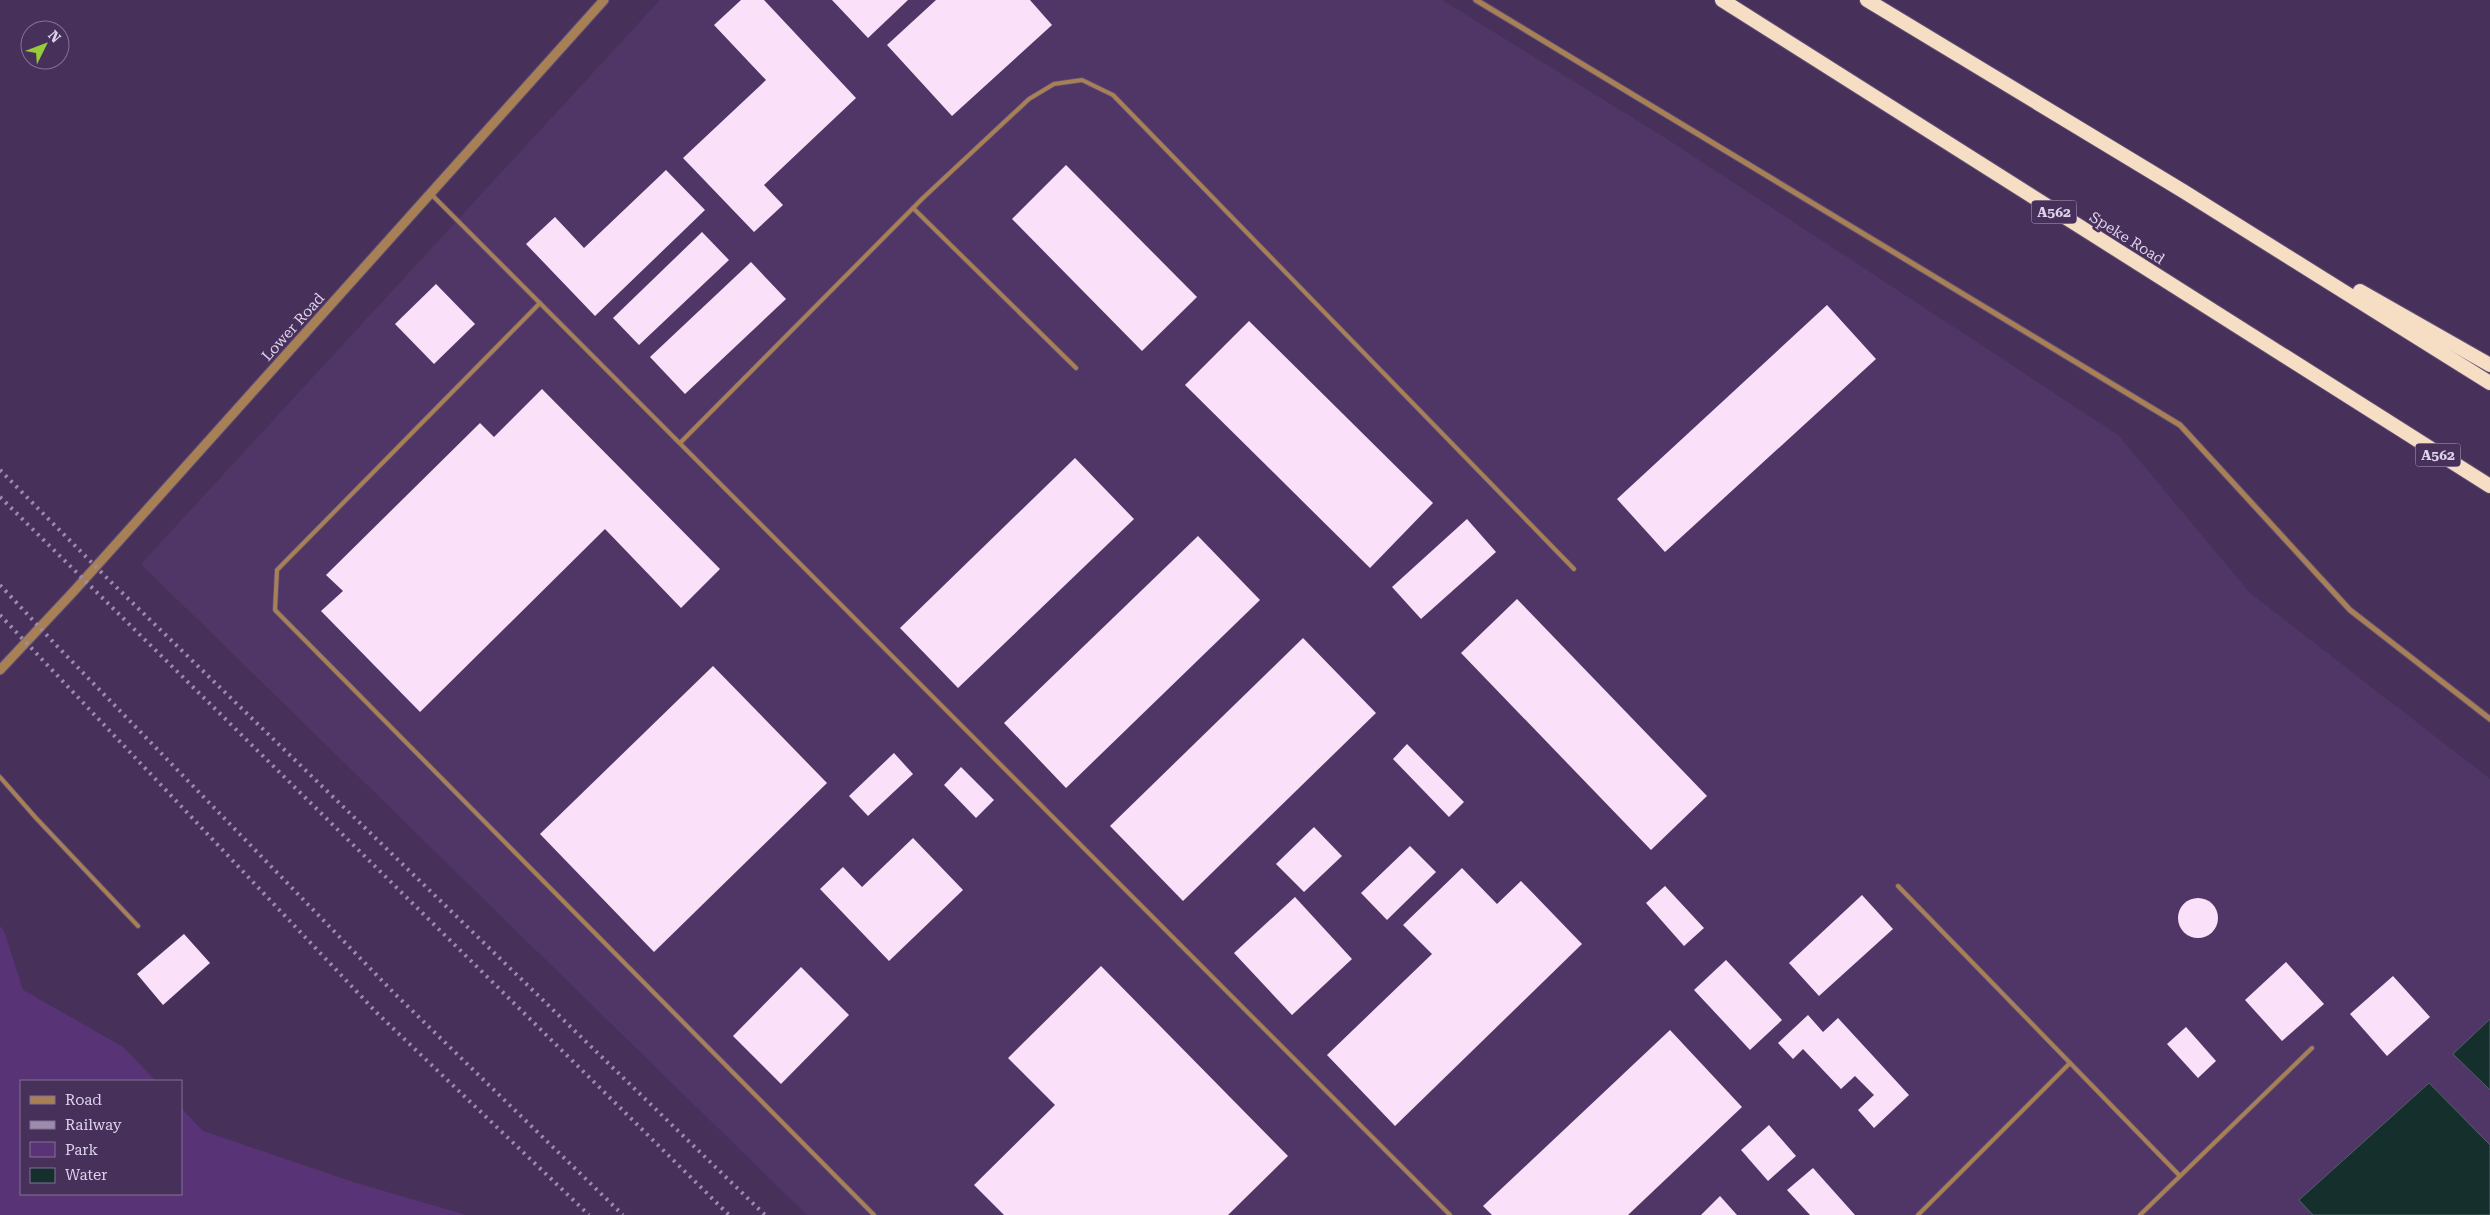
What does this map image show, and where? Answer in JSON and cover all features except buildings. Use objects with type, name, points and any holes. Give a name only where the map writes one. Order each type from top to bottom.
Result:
[{"type":"highway","name":"Speke Road","points":[[1722,0],[2387,423],[2490,486]]},
{"type":"highway","points":[[1867,0],[2183,191],[2490,383]]},
{"type":"highway","points":[[2183,191],[2490,365]]},
{"type":"highway","points":[[2387,423],[2490,497]]},
{"type":"street","name":"Lower Road","points":[[0,670],[74,591],[604,0]]},
{"type":"street","points":[[1476,0],[2180,425],[2350,610],[2490,719]]},
{"type":"lane","points":[[680,443],[912,208],[1029,99],[1054,84],[1082,80],[1113,95],[1574,569]]},
{"type":"lane","points":[[431,194],[1450,1215]]},
{"type":"lane","points":[[912,208],[1076,368]]},
{"type":"lane","points":[[540,304],[277,570],[275,610],[874,1215]]},
{"type":"lane","points":[[0,777],[138,926]]},
{"type":"lane","points":[[1898,886],[2180,1176]]},
{"type":"lane","points":[[2140,1215],[2312,1048]]},
{"type":"lane","points":[[1918,1215],[2070,1063]]},
{"type":"shaded area","points":[[660,0],[1442,0],[1667,139],[2118,435],[2250,593],[2490,779],[2490,1215],[807,1215],[141,564]]},
{"type":"green space","points":[[0,926],[4,931],[23,990],[123,1047],[155,1080],[20,1080],[20,1195],[182,1195],[182,1109],[203,1131],[353,1182],[466,1215],[0,1215]]},
{"type":"water","points":[[2490,1019],[2490,1090],[2453,1054]]},
{"type":"water","points":[[2429,1083],[2490,1145],[2490,1215],[2313,1215],[2299,1200]]},
{"type":"railway","points":[[0,470],[111,582],[765,1215]]},
{"type":"railway","points":[[0,497],[729,1215]]},
{"type":"railway","points":[[0,585],[395,994],[623,1215]]},
{"type":"railway","points":[[0,615],[377,1013],[589,1215]]}]
